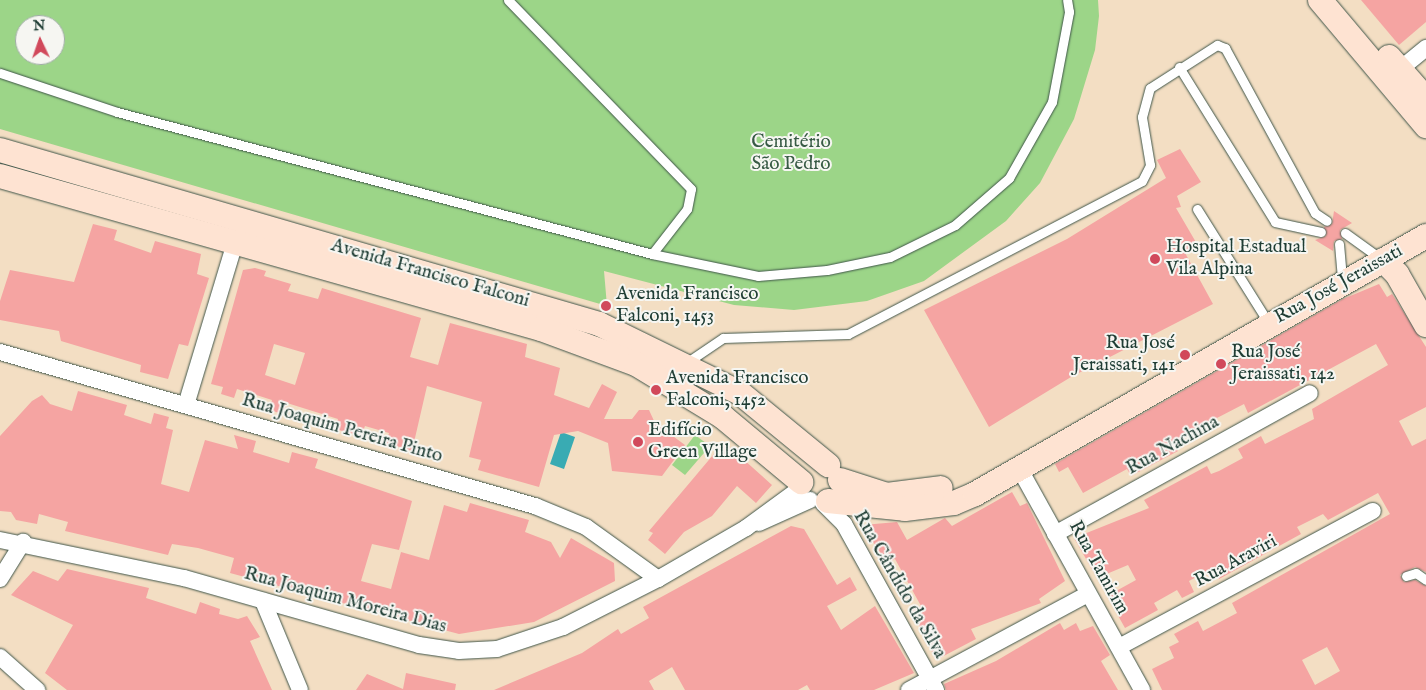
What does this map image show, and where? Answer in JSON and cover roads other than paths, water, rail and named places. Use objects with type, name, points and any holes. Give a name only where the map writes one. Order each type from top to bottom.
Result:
[{"type":"main road","points":[[1320,0],[1394,75],[1426,99]]},
{"type":"main road","points":[[1340,0],[1394,75],[1426,126]]},
{"type":"main road","name":"Avenida Francisco Falconi","points":[[0,150],[599,324],[686,363],[740,393],[834,472],[888,495],[992,481]]},
{"type":"main road","name":"Avenida Francisco Falconi","points":[[0,176],[541,329],[636,364],[723,417],[813,495]]},
{"type":"main road","name":"Rua José Jeraissati","points":[[992,481],[1342,284],[1425,234]]},
{"type":"main road","points":[[1383,260],[1396,274],[1426,325]]},
{"type":"main road","points":[[810,467],[834,472],[838,493],[813,495],[810,467]]},
{"type":"main road","points":[[813,495],[905,509],[954,502],[992,481]]},
{"type":"street","points":[[1394,75],[1426,48]]},
{"type":"street","points":[[186,405],[242,219]]},
{"type":"street","name":"Rua Joaquim Pereira Pinto","points":[[0,352],[535,506],[586,527],[658,578]]},
{"type":"street","name":"Rua Nachina","points":[[1055,534],[1310,393]]},
{"type":"street","name":"Rua Tamirim","points":[[1018,466],[1142,690]]},
{"type":"street","name":"Rua Joaquim Moreira Dias","points":[[0,540],[22,542],[184,578],[418,645],[488,650],[526,642],[563,627],[658,578],[746,528],[813,495]]},
{"type":"street","name":"Rua Cândido da Silva","points":[[813,495],[844,524],[933,684]]},
{"type":"street","name":"Rua Araviri","points":[[1118,647],[1373,511]]},
{"type":"street","points":[[0,579],[22,542]]},
{"type":"street","points":[[909,690],[933,684],[1088,594]]},
{"type":"street","points":[[262,601],[300,690]]},
{"type":"street","points":[[0,657],[38,690]]},
{"type":"lane","points":[[508,0],[691,189],[687,209],[652,254]]},
{"type":"lane","points":[[0,73],[117,112],[652,254],[758,276],[890,257],[956,225],[1009,178],[1052,102],[1069,12],[1067,0]]},
{"type":"lane","points":[[686,363],[723,338],[848,334],[1142,181],[1150,165],[1142,117],[1144,101],[1150,88],[1207,47],[1225,48],[1315,213],[1327,221]]},
{"type":"lane","points":[[1179,67],[1275,222],[1321,232]]},
{"type":"lane","points":[[1197,209],[1269,325]]},
{"type":"lane","points":[[1306,228],[1315,213]]},
{"type":"lane","points":[[1345,234],[1383,260]]},
{"type":"lane","points":[[1339,244],[1342,284]]},
{"type":"lane","points":[[1406,576],[1416,573],[1426,580]]},
{"type":"water","points":[[561,432],[575,437],[564,469],[550,464]]},
{"type":"place","name":"Hospital Estadual Vila Alpina","points":[[1155,259]]},
{"type":"place","name":"Avenida Francisco Falconi, 1453","points":[[606,306]]},
{"type":"place","name":"Rua José Jeraissati, 141","points":[[1185,355]]},
{"type":"place","name":"Rua José Jeraissati, 142","points":[[1221,364]]},
{"type":"place","name":"Avenida Francisco Falconi, 1452","points":[[656,390]]},
{"type":"place","name":"Edifício Green Village","points":[[638,442]]},
{"type":"park label","name":"Cemitério São Pedro","points":[[791,154]]}]
